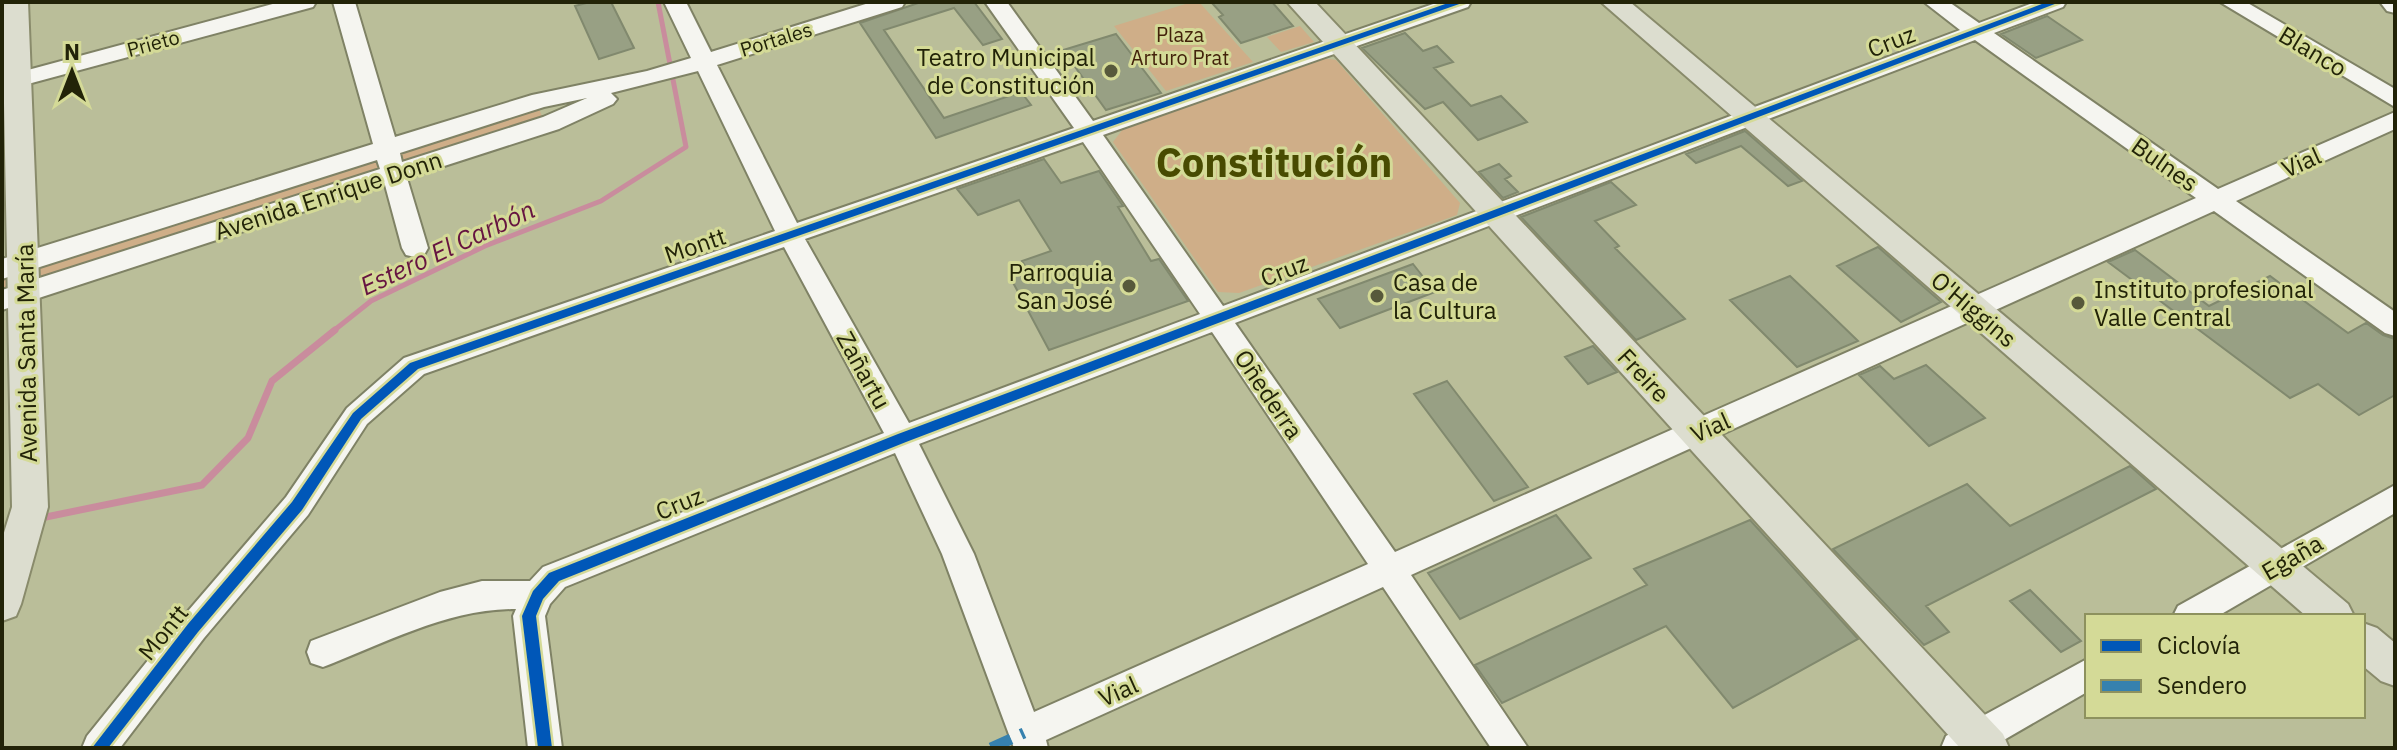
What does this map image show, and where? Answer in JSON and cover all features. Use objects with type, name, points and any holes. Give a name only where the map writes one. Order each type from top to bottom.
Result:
[{"type":"main road","name":"Avenida Santa María","points":[[2,604],[21,548],[30,507],[13,281],[11,81],[15,2]]},
{"type":"main road","name":"Freire","points":[[1300,2],[1697,433],[1975,744]]},
{"type":"main road","name":"O'Higgins","points":[[1614,2],[2332,614]]},
{"type":"main road","points":[[2365,643],[2395,668]]},
{"type":"street","name":"Prieto","points":[[11,81],[305,2]]},
{"type":"street","points":[[344,2],[415,248]]},
{"type":"street","name":"Zañartu","points":[[675,2],[697,63],[902,438],[958,554],[1028,740]]},
{"type":"street","name":"Portales","points":[[697,63],[894,2]]},
{"type":"street","name":"Oñederra","points":[[996,2],[1087,129],[1511,748]]},
{"type":"street","name":"Montt","points":[[99,748],[193,628],[297,506],[357,416],[414,366],[1087,129],[1460,2]]},
{"type":"street","name":"Bulnes","points":[[1935,2],[2395,326]]},
{"type":"street","name":"Cruz","points":[[538,595],[554,577],[902,438],[2055,2]]},
{"type":"street","name":"Blanco","points":[[2231,2],[2395,99]]},
{"type":"street","points":[[2391,2],[2395,6]]},
{"type":"street","name":"Avenida Enrique Donn","points":[[13,281],[140,255],[394,173],[574,103],[697,63]]},
{"type":"street","name":"Avenida Enrique Donn","points":[[13,281],[137,226],[540,100],[574,103]]},
{"type":"street","name":"Vial","points":[[1028,740],[1389,570],[2395,120]]},
{"type":"street","points":[[137,226],[140,255]]},
{"type":"street","name":"Egaña","points":[[2193,614],[2395,498]]},
{"type":"street","points":[[323,652],[440,606],[482,595],[538,595],[529,616],[545,748]]},
{"type":"street","points":[[1975,744],[2085,675]]},
{"type":"green space","name":"Plaza Arturo Prat","points":[[1199,2],[1253,62],[1166,91],[1114,26]]},
{"type":"green space","points":[[1300,26],[1314,42],[1281,52],[1267,37]]},
{"type":"green space","points":[[1322,58],[1336,60],[1460,203],[1457,215],[1239,293],[1218,292],[1113,142],[1123,129]]},
{"type":"green space","points":[[538,106],[543,119],[2,293],[2,277]]},
{"type":"building","points":[[611,2],[634,48],[599,59],[575,6]]},
{"type":"building","points":[[921,2],[974,2],[1002,39],[983,45],[954,8],[884,30],[944,118],[1021,92],[1031,105],[936,138],[860,23]]},
{"type":"building","points":[[1211,2],[1272,2],[1293,26],[1241,43],[1219,17],[1223,15]]},
{"type":"building","points":[[2047,16],[2082,40],[2036,58],[2001,34]]},
{"type":"building","points":[[1405,33],[1423,51],[1437,46],[1453,62],[1434,68],[1471,106],[1501,96],[1527,122],[1478,140],[1443,102],[1425,109],[1362,48]]},
{"type":"building","name":"Teatro Municipal de Constitución","points":[[1116,34],[1161,93],[1106,110],[1063,50]]},
{"type":"building","points":[[1745,131],[1802,181],[1788,186],[1741,146],[1696,163],[1686,154]]},
{"type":"building","points":[[1044,159],[1061,183],[1099,171],[1123,206],[1118,207],[1151,261],[1159,259],[1188,301],[1049,350],[1010,277],[1028,271],[1022,261],[1051,251],[1019,200],[978,215],[957,189]]},
{"type":"building","points":[[1499,164],[1511,176],[1505,179],[1518,192],[1503,198],[1479,172]]},
{"type":"building","points":[[1611,182],[1636,205],[1595,221],[1619,246],[1615,248],[1685,319],[1636,340],[1521,217]]},
{"type":"building","points":[[1878,247],[1941,302],[1901,322],[1837,266]]},
{"type":"building","points":[[2135,250],[2209,306],[2270,276],[2348,333],[2366,323],[2395,339],[2395,395],[2359,415],[2318,384],[2290,398],[2108,262]]},
{"type":"building","name":"Casa de la Cultura","points":[[1413,264],[1435,292],[1340,328],[1318,299]]},
{"type":"building","points":[[1790,276],[1858,341],[1797,367],[1730,300]]},
{"type":"building","points":[[1593,346],[1617,372],[1588,384],[1565,357]]},
{"type":"building","points":[[1926,365],[1985,418],[1929,446],[1859,375],[1880,366],[1894,379]]},
{"type":"building","points":[[1447,381],[1528,487],[1494,501],[1414,394]]},
{"type":"building","points":[[2130,466],[2156,489],[1926,606],[1949,632],[1924,645],[1833,549],[1967,484],[2010,526]]},
{"type":"building","points":[[1556,515],[1591,558],[1460,619],[1428,573]]},
{"type":"building","points":[[1750,520],[1858,639],[1733,708],[1666,626],[1502,703],[1475,665],[1647,585],[1634,569]]},
{"type":"building","points":[[2030,590],[2081,641],[2061,652],[2010,601]]},
{"type":"waterway","name":"Estero El Carbón","points":[[332,332],[371,301],[485,246],[601,201],[686,147],[658,2]]},
{"type":"waterway","name":"Estero El Carbón","points":[[41,518],[202,485],[248,438],[272,381],[335,330]]},
{"type":"marked path","points":[[991,748],[1024,733]]},
{"type":"cycle path","points":[[99,748],[193,628],[297,506],[357,416],[414,366],[1460,2]]},
{"type":"cycle path","points":[[545,748],[529,616],[538,595],[554,577],[902,438],[2055,2]]},
{"type":"place","name":"Teatro Municipal de Constitución","points":[[1111,71]]},
{"type":"place","name":"Parroquia San José","points":[[1129,286]]},
{"type":"place","name":"Casa de la Cultura","points":[[1377,296]]},
{"type":"place","name":"Instituto profesional Valle Central","points":[[2078,303]]},
{"type":"district","name":"Constitución","points":[[1274,162]]}]
